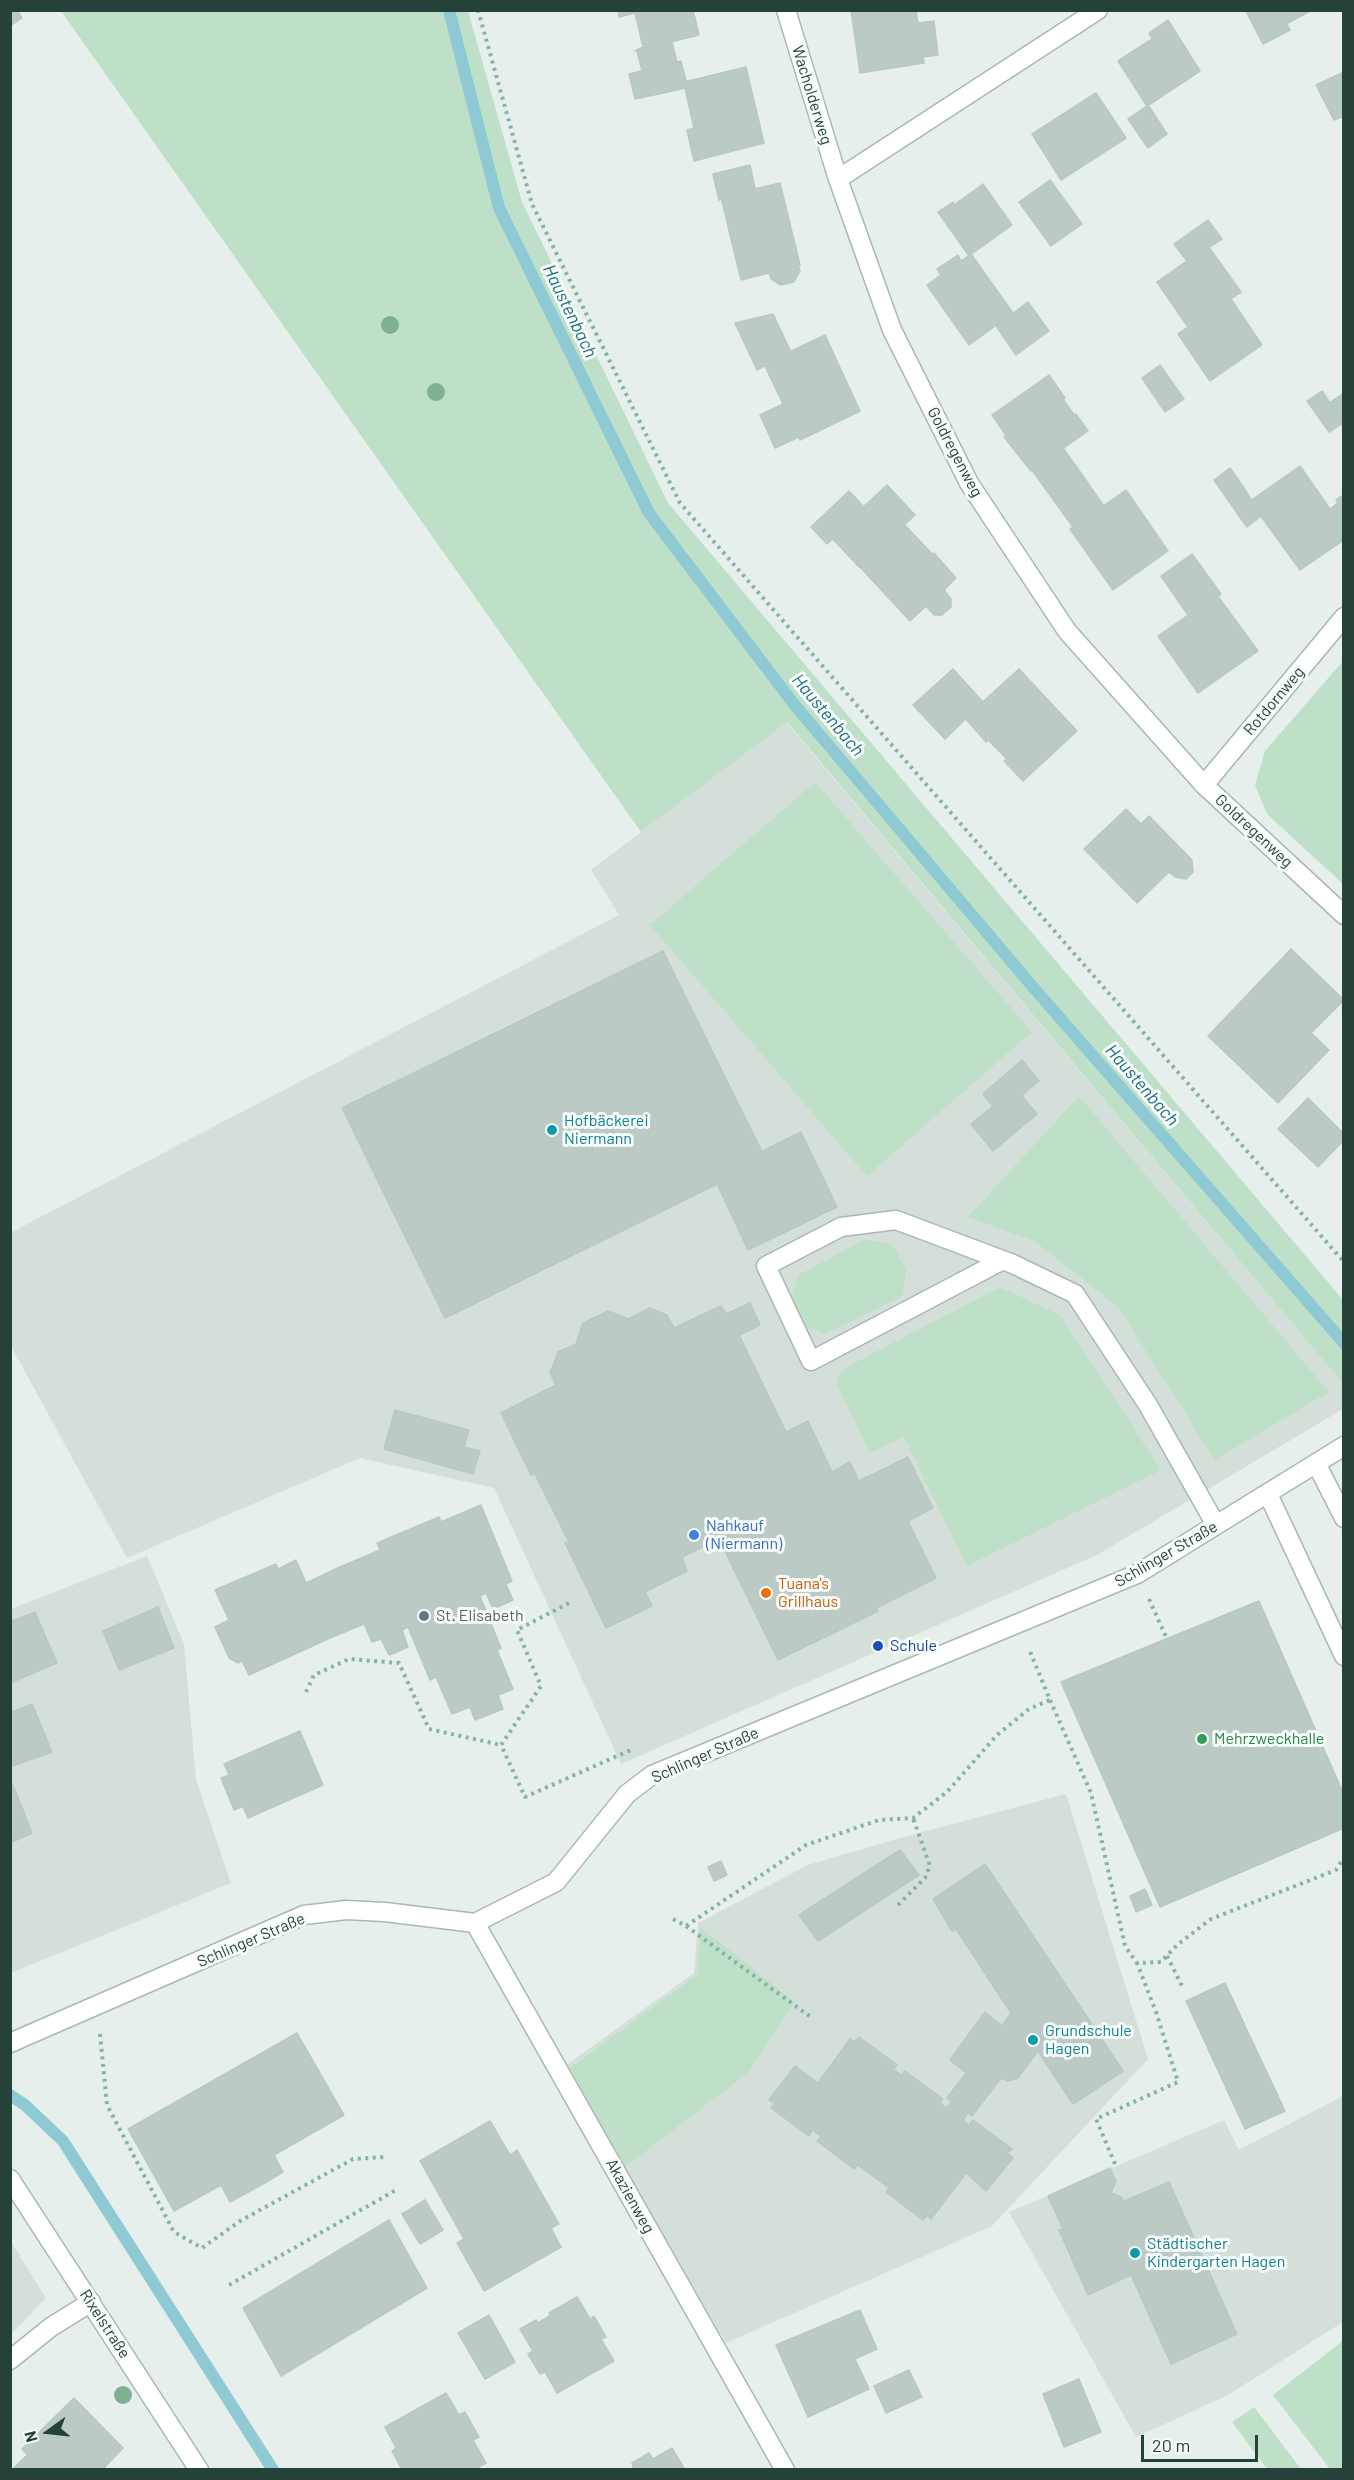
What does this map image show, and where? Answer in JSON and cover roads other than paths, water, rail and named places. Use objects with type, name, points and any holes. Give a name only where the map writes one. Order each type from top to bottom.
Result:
[{"type":"street","name":"Wacholderweg","points":[[786,10],[838,179]]},
{"type":"street","points":[[838,179],[1098,10]]},
{"type":"street","name":"Goldregenweg","points":[[838,179],[891,330],[969,483],[1067,631],[1204,784],[1344,915]]},
{"type":"street","name":"Rotdornweg","points":[[1204,784],[1344,617]]},
{"type":"street","points":[[1003,1260],[812,1361],[766,1266],[841,1227],[896,1220],[1003,1260],[1076,1294],[1148,1405],[1216,1525]]},
{"type":"street","name":"Schlinger Straße","points":[[10,2043],[304,1915],[346,1910],[385,1912],[475,1923],[556,1882],[627,1794],[652,1775],[1137,1574],[1344,1446]]},
{"type":"street","points":[[1316,1463],[1344,1518]]},
{"type":"street","points":[[1268,1494],[1344,1656]]},
{"type":"street","name":"Akazienweg","points":[[475,1923],[785,2469]]},
{"type":"street","name":"Rixelstraße","points":[[10,2179],[199,2469]]},
{"type":"street","points":[[10,2360],[51,2327],[91,2302]]},
{"type":"waterway","name":"Haustenbach","points":[[449,10],[499,208],[649,513],[793,703],[1032,986],[1344,1343]]},
{"type":"waterway","points":[[10,2095],[25,2105],[63,2141],[273,2470]]},
{"type":"place","name":"Hofbäckerei Niermann","points":[[552,1130]]},
{"type":"place","name":"Nahkauf (Niermann)","points":[[694,1535]]},
{"type":"place","name":"Tuana's Grillhaus","points":[[766,1593]]},
{"type":"place","name":"St. Elisabeth","points":[[424,1616]]},
{"type":"place","name":"Schule","points":[[878,1646]]},
{"type":"place","name":"Mehrzweckhalle","points":[[1202,1739]]},
{"type":"place","name":"Grundschule Hagen","points":[[1033,2040]]},
{"type":"place","name":"Städtischer Kindergarten Hagen","points":[[1135,2253]]}]
